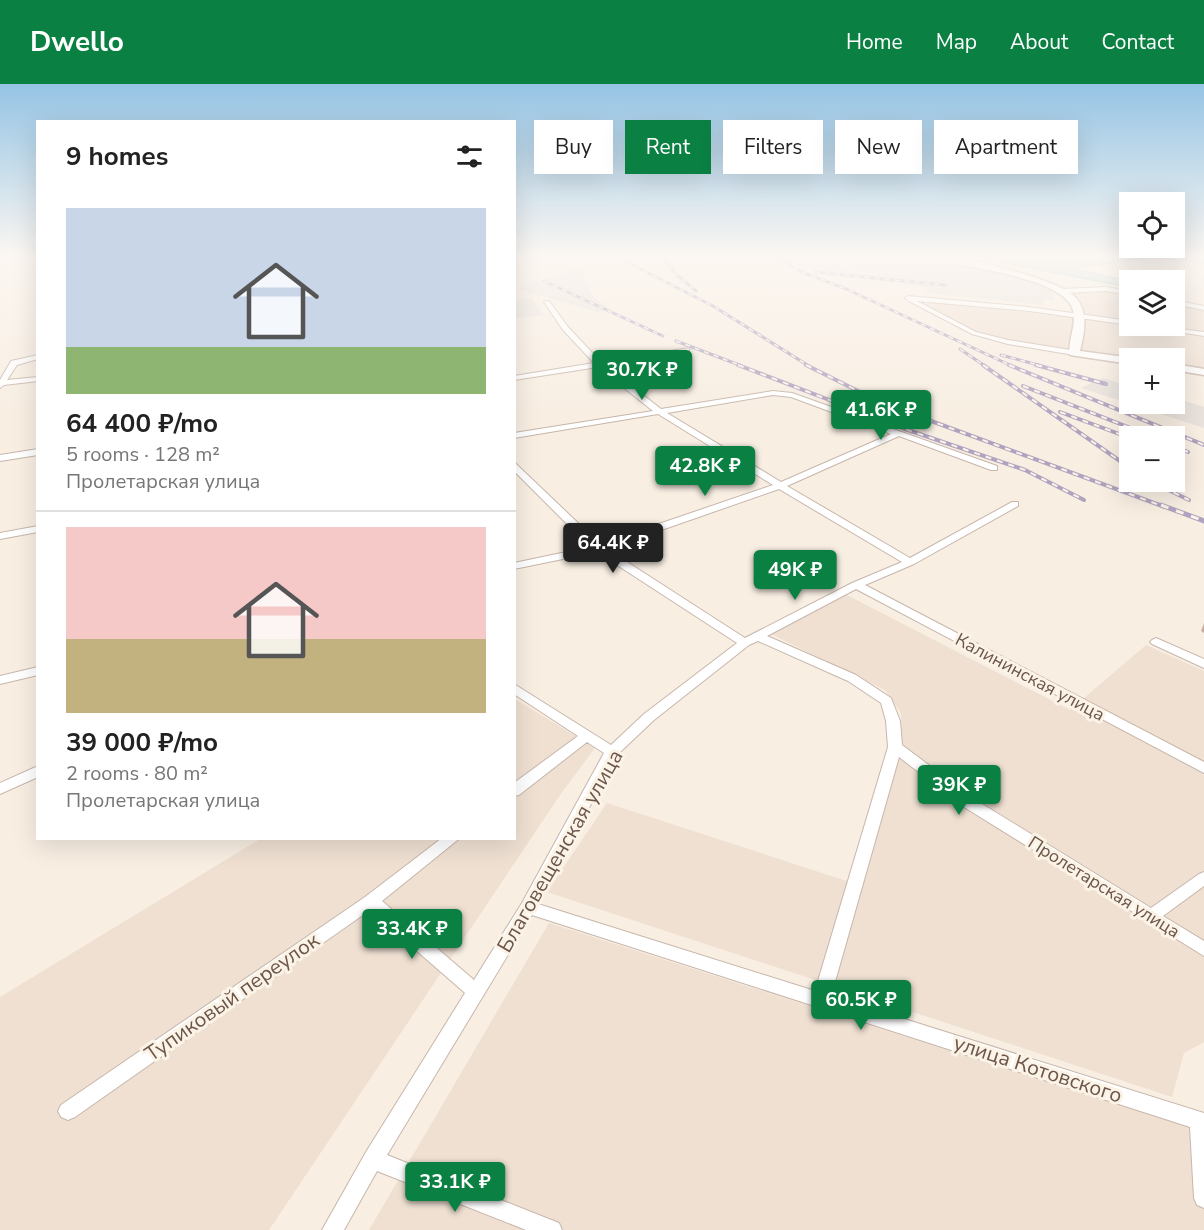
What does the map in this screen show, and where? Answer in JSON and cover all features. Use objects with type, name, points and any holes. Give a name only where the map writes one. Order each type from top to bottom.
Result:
[{"type":"main road","points":[[1078,310],[1081,326],[1074,353],[1119,359]]},
{"type":"main road","points":[[1185,369],[1204,372]]},
{"type":"street","points":[[552,310],[560,323],[601,364],[657,412],[910,562]]},
{"type":"street","points":[[932,310],[974,333],[1008,342],[1074,353]]},
{"type":"street","points":[[1027,310],[1119,321]]},
{"type":"street","points":[[1185,331],[1204,334]]},
{"type":"street","points":[[516,378],[686,350]]},
{"type":"street","points":[[2,384],[14,363],[36,358]]},
{"type":"street","points":[[2,384],[36,378]]},
{"type":"street","points":[[516,436],[773,393],[792,394],[994,468]]},
{"type":"street","points":[[516,566],[598,548],[780,486],[897,434]]},
{"type":"street","points":[[0,458],[36,452]]},
{"type":"street","points":[[516,467],[598,548],[744,643]]},
{"type":"street","name":"Благовещенская улица","points":[[332,1230],[528,907],[612,752],[649,717],[744,643],[856,585],[910,562],[1014,504]]},
{"type":"street","points":[[0,536],[36,529]]},
{"type":"street","name":"Калининская улица","points":[[856,585],[1204,768]]},
{"type":"street","points":[[759,637],[852,678],[887,701],[893,721],[895,747],[821,999]]},
{"type":"street","points":[[1156,642],[1204,664]]},
{"type":"street","points":[[0,680],[36,671]]},
{"type":"street","points":[[516,689],[612,752]]},
{"type":"street","points":[[516,789],[586,736]]},
{"type":"street","name":"Пролетарская улица","points":[[895,747],[969,804],[1204,949]]},
{"type":"street","points":[[0,789],[36,772]]},
{"type":"street","name":"Тупиковый переулок","points":[[68,1112],[371,901],[450,840]]},
{"type":"street","points":[[1151,916],[1204,878]]},
{"type":"street","points":[[371,901],[476,992]]},
{"type":"street","name":"улица Котовского","points":[[528,907],[1202,1121]]},
{"type":"street","points":[[1202,1121],[1204,1198]]},
{"type":"street","points":[[373,1159],[552,1230]]},
{"type":"shaded area","points":[[516,310],[541,310],[544,315],[516,319]]},
{"type":"shaded area","points":[[937,310],[1010,310],[1085,319],[1084,310],[1119,310],[1119,336],[1185,336],[1185,310],[1204,310],[1204,369],[1185,366],[1185,348],[1119,348],[1119,357],[994,337],[975,332]]},
{"type":"shaded area","points":[[1103,378],[1119,383],[1119,400],[1081,388]]},
{"type":"shaded area","points":[[1185,401],[1204,407],[1204,428],[1161,414],[1185,414]]},
{"type":"shaded area","points":[[843,593],[1070,710],[1146,645],[1204,671],[1204,1042],[1184,1053],[1172,1097],[547,892],[607,803],[862,886],[902,740],[901,713],[885,690],[771,634]]},
{"type":"shaded area","points":[[516,700],[595,748],[560,795],[269,1230],[0,1230],[0,997],[258,840],[516,840]]},
{"type":"shaded area","points":[[549,923],[1204,1132],[1204,1230],[369,1230]]},
{"type":"railway","points":[[608,310],[663,336]]},
{"type":"railway","points":[[720,310],[809,366]]},
{"type":"railway","points":[[892,310],[1012,366]]},
{"type":"railway","points":[[676,341],[742,366]]},
{"type":"railway","points":[[960,349],[985,366]]},
{"type":"railway","points":[[1001,355],[1042,366]]},
{"type":"railway","points":[[738,365],[905,429],[1025,470],[1084,500]]},
{"type":"railway","points":[[806,365],[882,403],[1165,507]]},
{"type":"railway","points":[[983,365],[1119,460]]},
{"type":"railway","points":[[1009,365],[1204,445]]},
{"type":"railway","points":[[1036,365],[1106,384]]},
{"type":"railway","points":[[1023,386],[1125,426]]},
{"type":"railway","points":[[1060,412],[1119,434]]},
{"type":"railway","points":[[1173,492],[1189,500]]},
{"type":"railway","points":[[1161,505],[1204,521]]}]
